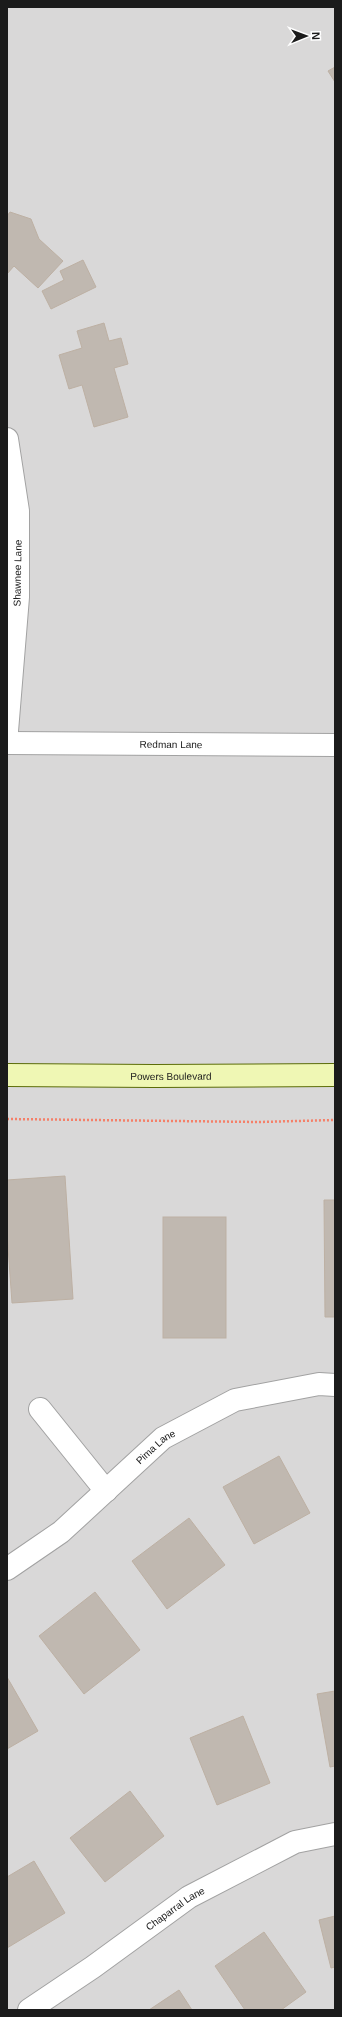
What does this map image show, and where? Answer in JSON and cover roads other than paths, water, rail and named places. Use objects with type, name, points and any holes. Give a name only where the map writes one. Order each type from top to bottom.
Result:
[{"type":"main road","name":"Powers Boulevard","points":[[7,1075],[335,1075]]},
{"type":"street","name":"Shawnee Lane","points":[[7,440],[18,511],[18,589],[7,731]]},
{"type":"street","name":"Redman Lane","points":[[7,743],[335,745]]},
{"type":"street","name":"Pima Lane","points":[[7,1569],[61,1532],[163,1438],[235,1400],[319,1384],[335,1385]]},
{"type":"street","points":[[40,1409],[106,1491]]},
{"type":"street","name":"Chaparral Lane","points":[[29,2010],[93,1967],[189,1897],[295,1842],[335,1834]]}]
